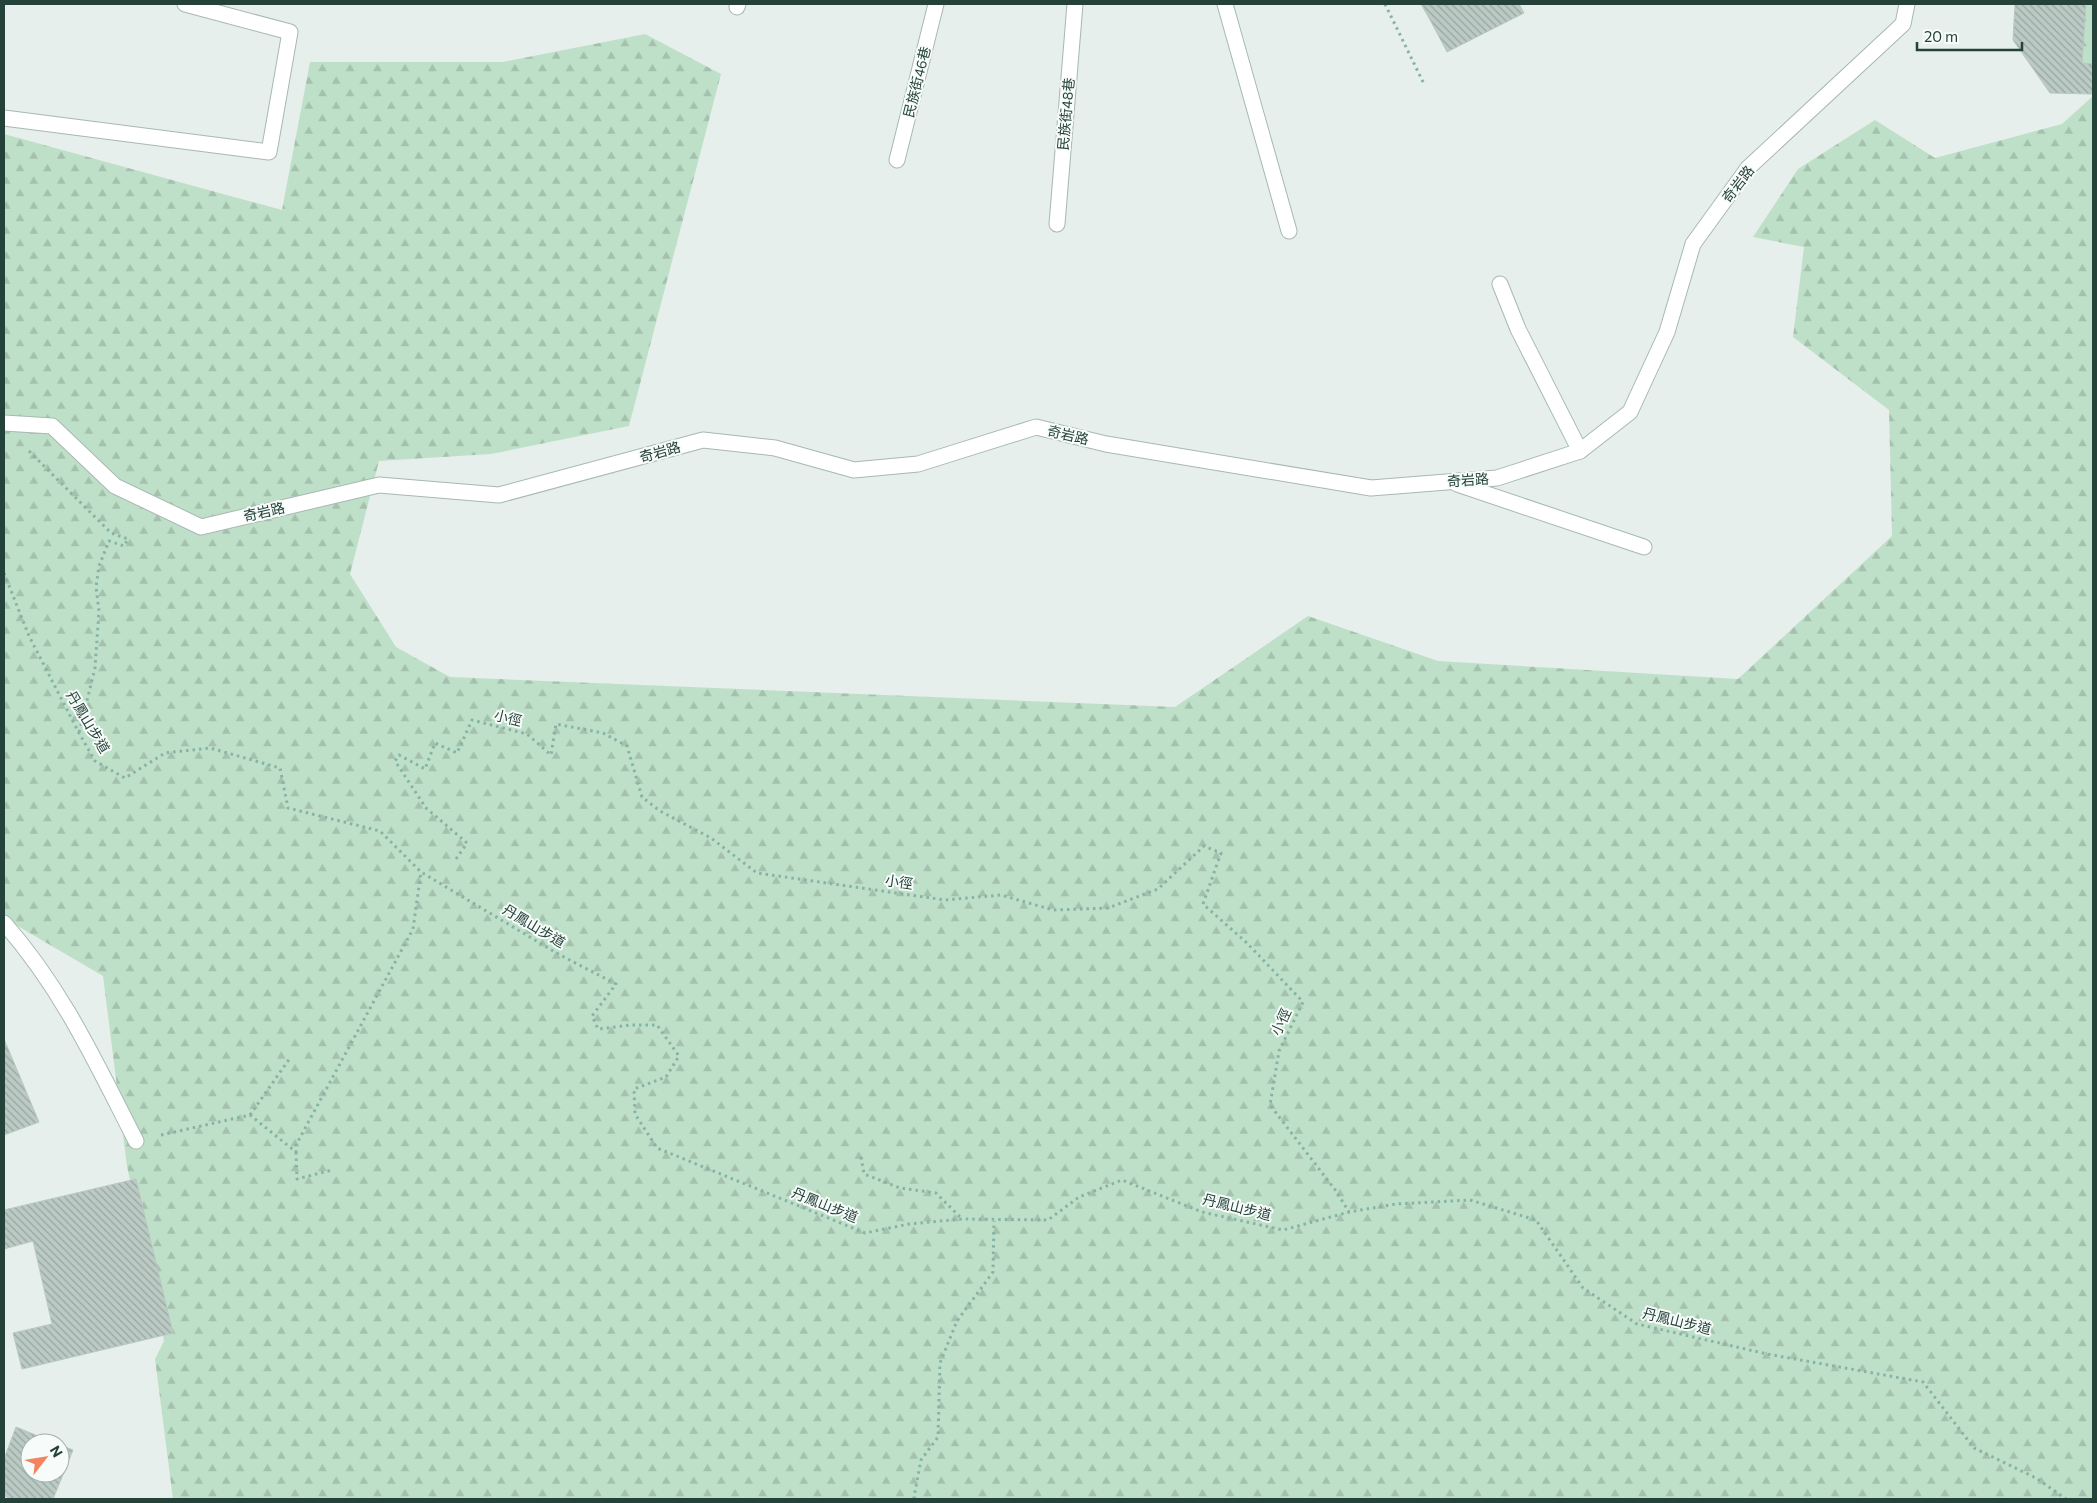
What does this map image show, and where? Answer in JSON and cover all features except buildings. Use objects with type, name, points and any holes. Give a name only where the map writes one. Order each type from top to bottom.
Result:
[{"type":"lane","points":[[4,118],[269,152],[290,32],[185,4]]},
{"type":"lane","name":"民族街46巷","points":[[898,160],[936,4]]},
{"type":"lane","name":"民族街48巷","points":[[1057,224],[1075,4]]},
{"type":"lane","points":[[1224,4],[1289,230]]},
{"type":"lane","name":"奇岩路","points":[[4,423],[52,426],[115,486],[201,527],[379,485],[499,496],[703,440],[775,448],[854,470],[918,464],[1036,428],[1106,444],[1371,488],[1497,478],[1580,451],[1630,412],[1668,332],[1693,244],[1748,168],[1903,24],[1907,4]]},
{"type":"lane","points":[[1500,284],[1518,328],[1580,451]]},
{"type":"lane","points":[[1450,482],[1644,547]]},
{"type":"lane","points":[[4,924],[32,955],[69,1011],[136,1141]]},
{"type":"path","points":[[1385,4],[1424,84]]},
{"type":"path","points":[[27,450],[111,533],[128,539],[124,546],[108,541],[99,566],[96,587],[99,611],[95,668],[79,733]]},
{"type":"path","name":"丹鳳山步道","points":[[4,572],[28,636],[95,761],[125,778],[165,753],[210,748],[280,768],[288,808],[380,831],[421,872],[560,955],[616,984],[592,1016],[598,1029],[631,1025],[656,1025],[680,1056],[666,1077],[634,1089],[635,1114],[657,1148],[865,1233],[909,1224],[962,1219],[994,1221],[1048,1220],[1079,1197],[1122,1180],[1202,1212],[1283,1230],[1349,1212],[1396,1204],[1470,1200],[1536,1220],[1583,1288],[1637,1324],[1767,1354],[1923,1382],[1974,1448],[2036,1478],[2066,1499]]},
{"type":"path","name":"小徑","points":[[456,859],[467,843],[426,808],[395,760],[399,754],[425,768],[435,743],[457,753],[472,720],[527,734],[551,755],[556,724],[603,733],[627,746],[642,797],[660,812],[711,838],[757,873],[945,900],[1001,894],[1053,910],[1108,908],[1158,889],[1204,846],[1221,853],[1203,904],[1246,943],[1303,1002],[1279,1052],[1270,1105],[1336,1191],[1349,1212]]},
{"type":"path","points":[[332,1170],[298,1179],[296,1145],[413,929],[421,872]]},
{"type":"path","points":[[136,1141],[250,1116],[290,1058]]},
{"type":"path","points":[[250,1116],[296,1152]]},
{"type":"path","points":[[861,1157],[864,1174],[900,1188],[936,1193],[962,1219]]},
{"type":"path","points":[[915,1499],[921,1460],[938,1437],[940,1363],[956,1321],[993,1272],[994,1221]]},
{"type":"green space","points":[[2086,4],[2093,4],[2093,64],[2082,63]]},
{"type":"green space","points":[[645,34],[721,74],[629,426],[491,454],[379,461],[350,574],[396,647],[450,677],[1175,707],[1308,616],[1438,661],[1738,679],[1892,536],[1889,410],[1793,337],[1804,247],[1753,237],[1798,169],[1875,120],[1935,158],[2062,124],[2093,96],[2093,1499],[173,1499],[155,1359],[164,1341],[127,1166],[103,976],[4,918],[4,134],[282,210],[310,62],[503,62]]}]
